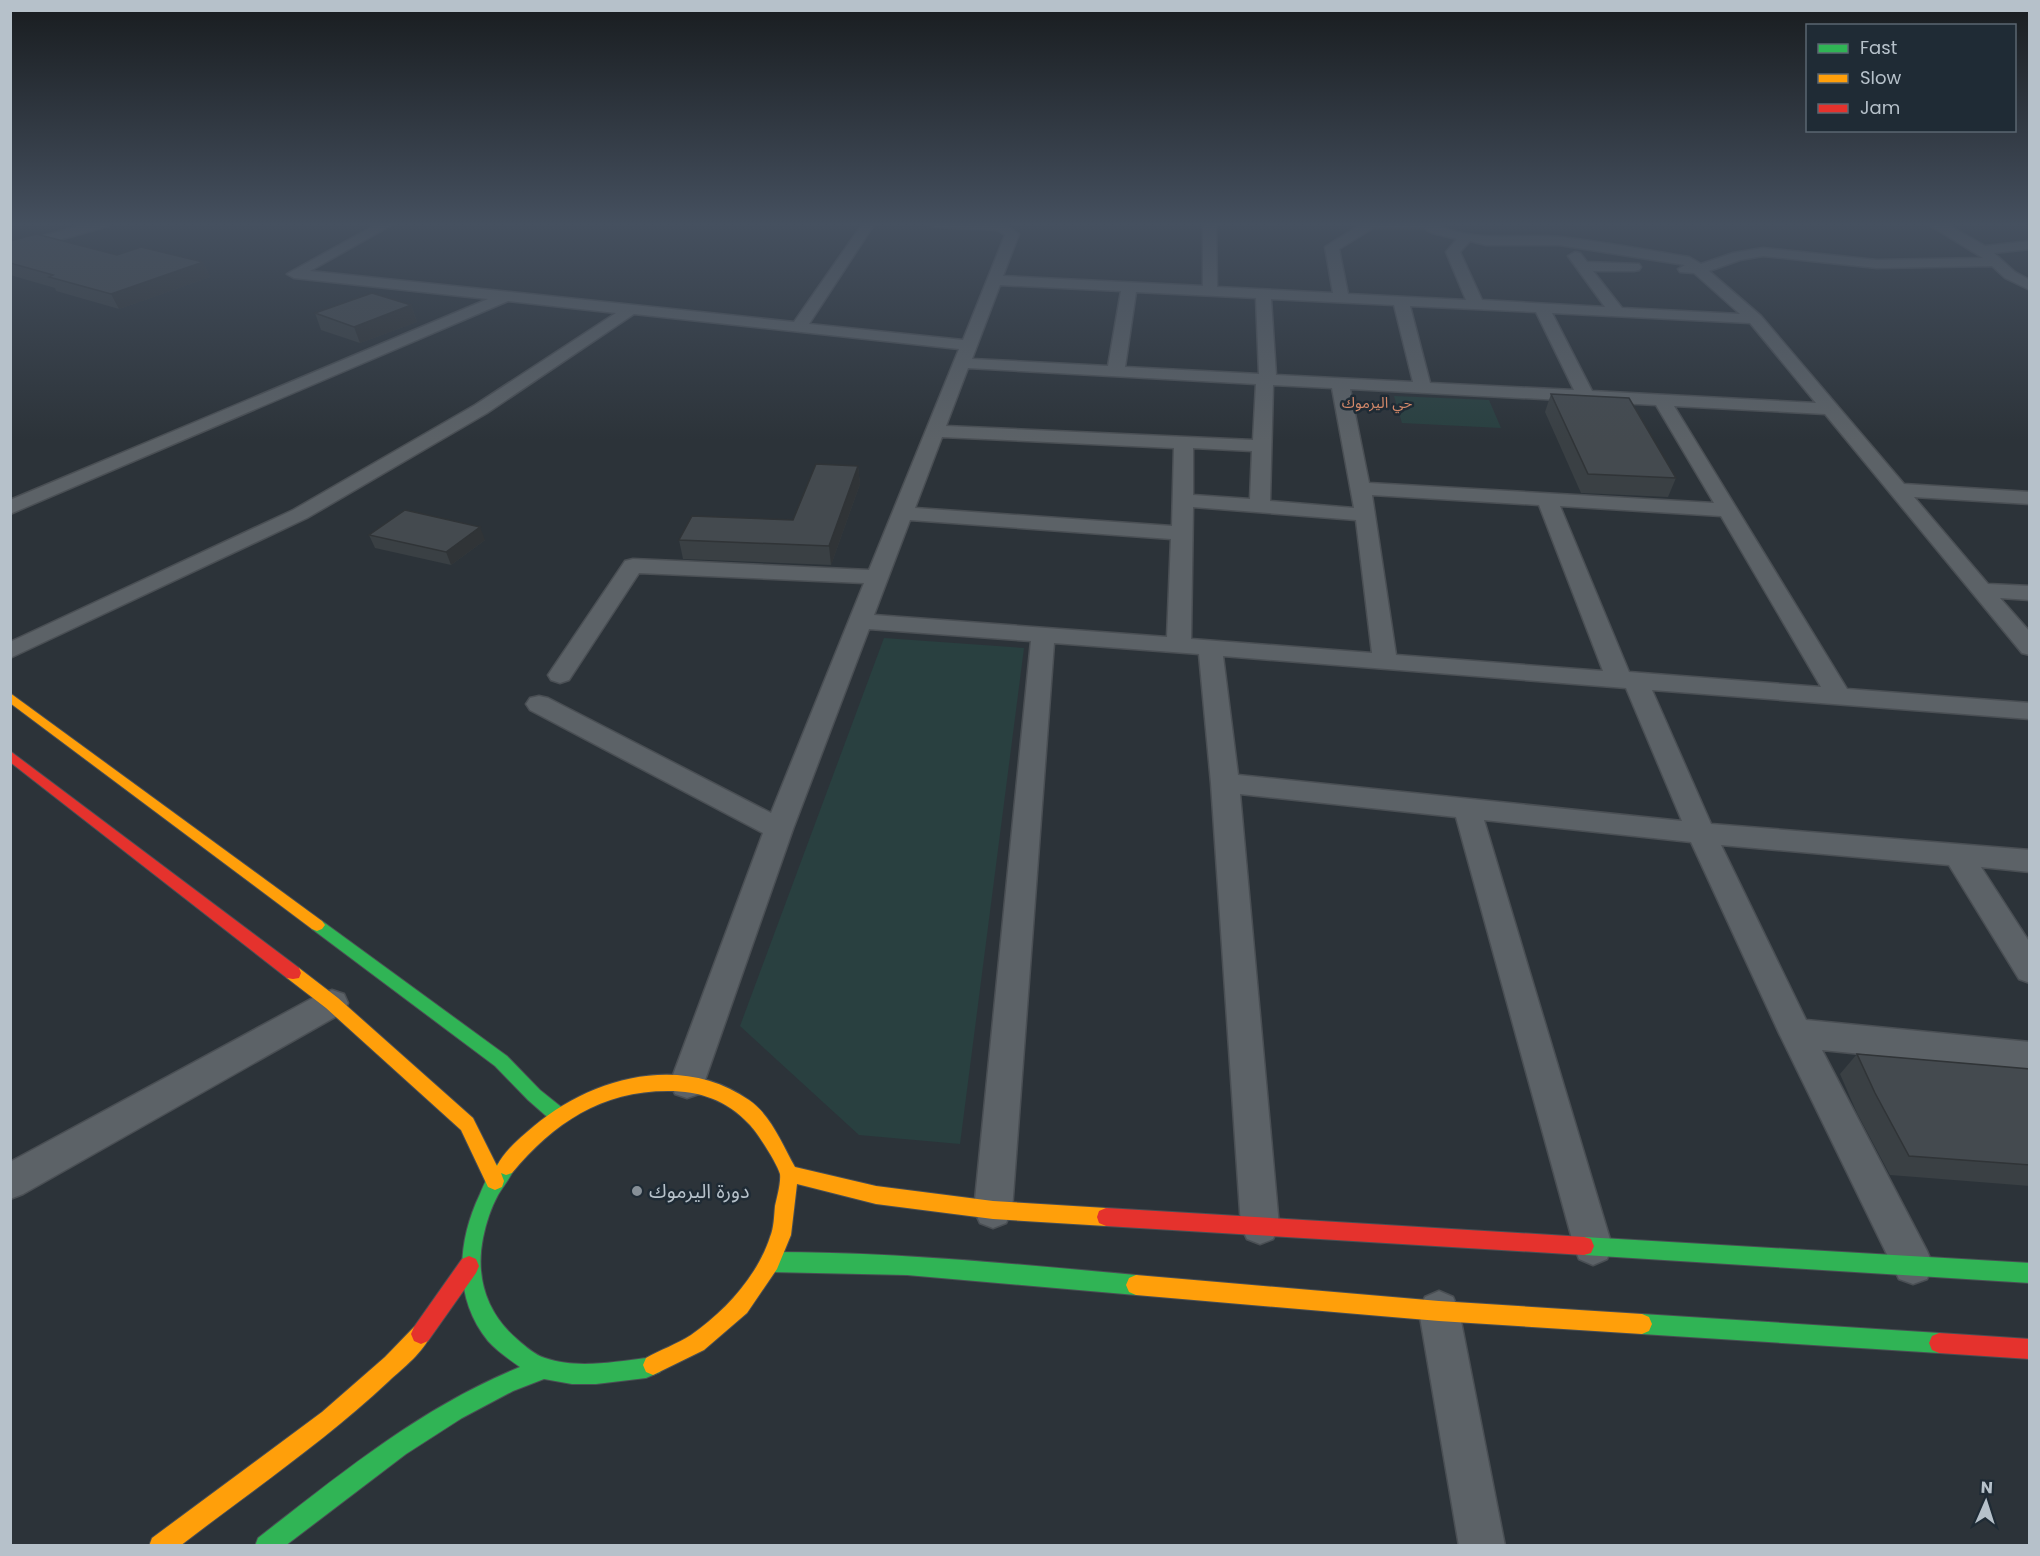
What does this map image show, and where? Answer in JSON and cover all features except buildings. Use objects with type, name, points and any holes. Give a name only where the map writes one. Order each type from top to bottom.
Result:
[{"type":"street","points":[[493,296],[798,328],[963,354],[1116,371],[1832,409]]},
{"type":"street","points":[[798,328],[820,296]]},
{"type":"street","points":[[687,1083],[778,829],[963,354],[988,296]]},
{"type":"street","points":[[1116,371],[1128,296]]},
{"type":"street","points":[[1260,506],[1264,385],[1268,379],[1263,296]]},
{"type":"street","points":[[1305,296],[1755,319]]},
{"type":"street","points":[[1472,296],[1476,304]]},
{"type":"street","points":[[1605,296],[1617,312]]},
{"type":"street","points":[[1729,296],[1755,319],[1832,409],[2030,648]]},
{"type":"street","points":[[10,508],[506,297]]},
{"type":"street","points":[[1401,301],[1423,387]]},
{"type":"street","points":[[1542,308],[1586,396]]},
{"type":"street","points":[[10,651],[238,545],[310,508],[481,409],[630,310]]},
{"type":"street","points":[[1340,383],[1366,514],[1385,662]]},
{"type":"street","points":[[1662,400],[1839,696]]},
{"type":"street","points":[[934,431],[1262,446]]},
{"type":"street","points":[[1179,646],[1184,443]]},
{"type":"street","points":[[1360,488],[1726,510]]},
{"type":"street","points":[[1900,490],[2030,498]]},
{"type":"street","points":[[1547,499],[1627,680],[1796,1033],[1913,1265]]},
{"type":"street","points":[[1183,500],[1366,514]]},
{"type":"street","points":[[901,513],[1181,533]]},
{"type":"street","points":[[560,675],[633,566],[877,578]]},
{"type":"street","points":[[1982,590],[2030,593]]},
{"type":"street","points":[[860,621],[2030,711]]},
{"type":"street","points":[[993,1210],[1043,635]]},
{"type":"street","points":[[1210,648],[1225,783],[1260,1226]]},
{"type":"street","points":[[10,698],[501,1061],[534,1095],[559,1116]]},
{"type":"street","points":[[539,704],[778,829]]},
{"type":"street","points":[[10,755],[332,1003],[467,1124],[495,1181]]},
{"type":"street","points":[[1225,783],[1701,832],[2030,861]]},
{"type":"street","points":[[1467,808],[1593,1246]]},
{"type":"street","points":[[1958,855],[2030,970]]},
{"type":"street","points":[[10,1182],[332,1003]]},
{"type":"street","points":[[1796,1033],[2030,1057]]},
{"type":"street","points":[[645,1083],[687,1083],[717,1091],[744,1106],[764,1126],[789,1174],[781,1235],[770,1262],[740,1306],[706,1336],[697,1343],[646,1368],[592,1376],[543,1369],[504,1345],[478,1310],[469,1266],[476,1223],[495,1181],[523,1145],[559,1116],[601,1094],[645,1083]]},
{"type":"street","points":[[789,1174],[876,1195],[993,1210],[2030,1273]]},
{"type":"street","points":[[770,1262],[910,1265],[1439,1311],[2030,1349]]},
{"type":"street","points":[[160,1545],[343,1408],[392,1366],[431,1323],[469,1266]]},
{"type":"street","points":[[1439,1311],[1482,1545]]},
{"type":"street","points":[[266,1545],[400,1445],[484,1393],[543,1369]]},
{"type":"green space","points":[[1394,396],[1489,400],[1501,428],[1402,423]]},
{"type":"green space","points":[[884,638],[1024,648],[960,1144],[859,1135],[740,1026]]},
{"type":"traffic: fast","points":[[317,925],[501,1061],[534,1095],[559,1116]]},
{"type":"traffic: fast","points":[[506,1167],[491,1189],[480,1214],[473,1239],[471,1265],[473,1291],[482,1314],[496,1335],[535,1365],[559,1372],[596,1374],[646,1368],[653,1365]]},
{"type":"traffic: fast","points":[[1584,1246],[2030,1273]]},
{"type":"traffic: fast","points":[[770,1262],[907,1265],[1136,1285]]},
{"type":"traffic: fast","points":[[1642,1324],[1939,1343]]},
{"type":"traffic: fast","points":[[266,1546],[345,1485],[426,1427],[491,1390],[543,1369]]},
{"type":"traffic: slow","points":[[10,697],[317,925]]},
{"type":"traffic: slow","points":[[293,973],[332,1003],[467,1124],[495,1181]]},
{"type":"traffic: slow","points":[[645,1083],[687,1083],[717,1091],[744,1106],[764,1127],[789,1174],[781,1235],[770,1262],[740,1306],[697,1343],[653,1365]]},
{"type":"traffic: slow","points":[[506,1167],[548,1124],[586,1100],[600,1094],[645,1083]]},
{"type":"traffic: slow","points":[[789,1174],[876,1195],[993,1210],[1106,1217]]},
{"type":"traffic: slow","points":[[1136,1285],[1439,1311],[1642,1324]]},
{"type":"traffic: slow","points":[[160,1546],[296,1446],[361,1392],[421,1334]]},
{"type":"traffic: jam","points":[[10,755],[293,973]]},
{"type":"traffic: jam","points":[[1106,1217],[1584,1246]]},
{"type":"traffic: jam","points":[[421,1334],[469,1266]]},
{"type":"traffic: jam","points":[[1939,1343],[2030,1349]]},
{"type":"place","name":"دورة اليرموك","points":[[637,1191]]},
{"type":"district","name":"حي اليرموك","points":[[1377,403]]}]
